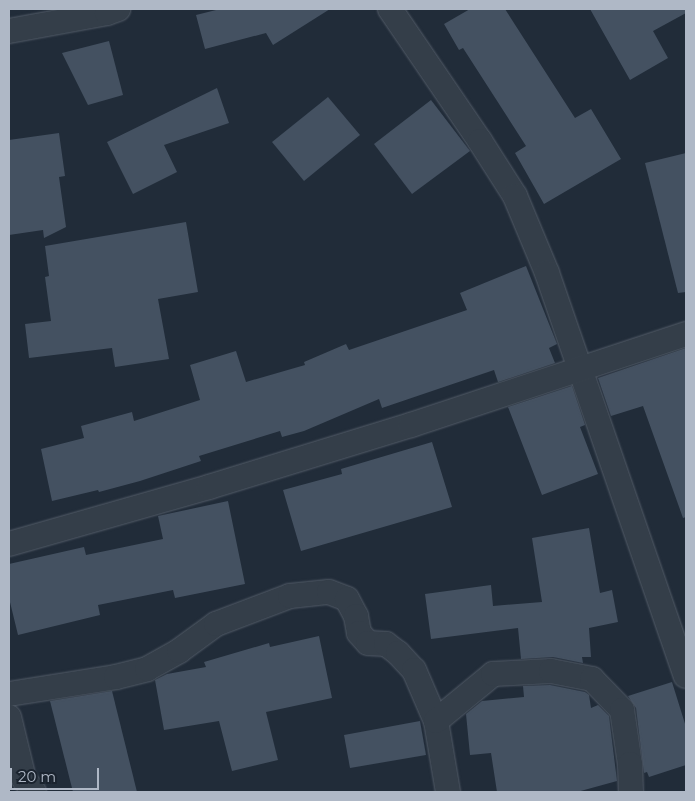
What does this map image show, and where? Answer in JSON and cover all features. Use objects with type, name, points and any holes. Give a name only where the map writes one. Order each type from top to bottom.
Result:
[{"type":"street","points":[[9,31],[107,13],[118,9]]},
{"type":"street","points":[[390,9],[515,196],[547,273],[686,676]]},
{"type":"street","points":[[9,544],[411,425],[686,334]]},
{"type":"street","points":[[9,694],[116,677],[147,669],[179,652],[216,624],[290,596],[329,592],[347,599],[356,616],[359,633],[368,643],[386,644],[398,653],[414,670],[436,721],[448,792]]},
{"type":"street","points":[[436,721],[493,674],[551,671],[592,680],[622,710],[630,764],[630,792]]},
{"type":"street","points":[[9,717],[24,779],[34,792]]},
{"type":"building","points":[[220,9],[330,9],[273,45],[266,33],[205,49],[196,15]]},
{"type":"building","points":[[470,9],[505,9],[575,118],[591,109],[621,159],[544,204],[515,153],[526,146],[463,48],[459,50],[444,24]]},
{"type":"building","points":[[590,9],[686,9],[686,13],[653,31],[668,58],[630,80]]},
{"type":"building","points":[[109,41],[123,95],[88,105],[62,53]]},
{"type":"building","points":[[217,88],[229,123],[164,145],[177,172],[133,194],[107,142]]},
{"type":"building","points":[[328,97],[360,135],[304,181],[272,142]]},
{"type":"building","points":[[431,100],[470,151],[412,194],[374,144]]},
{"type":"building","points":[[59,133],[65,176],[59,177],[66,227],[44,238],[43,230],[9,235],[9,140]]},
{"type":"building","points":[[686,153],[686,292],[678,293],[645,163]]},
{"type":"building","points":[[186,222],[198,292],[158,299],[169,359],[115,367],[112,348],[29,358],[25,324],[51,321],[45,277],[49,276],[45,246]]},
{"type":"building","points":[[526,266],[557,344],[549,348],[555,363],[498,382],[494,370],[382,408],[379,399],[304,431],[282,437],[280,431],[199,456],[201,461],[140,481],[99,492],[98,490],[52,501],[41,449],[84,438],[81,426],[132,412],[134,421],[200,400],[190,365],[236,351],[246,382],[305,365],[304,362],[346,344],[349,350],[467,310],[460,293]]},
{"type":"building","points":[[686,348],[686,517],[683,518],[643,406],[611,416],[598,378]]},
{"type":"building","points":[[572,386],[585,425],[580,427],[598,474],[542,495],[508,407]]},
{"type":"building","points":[[432,442],[452,507],[301,551],[283,490],[342,474],[341,469]]},
{"type":"building","points":[[228,501],[245,584],[175,598],[173,590],[98,605],[100,615],[18,635],[9,598],[9,564],[84,547],[86,555],[163,539],[158,516]]},
{"type":"building","points":[[589,528],[600,593],[612,590],[618,622],[589,628],[591,657],[582,657],[583,663],[553,657],[521,659],[518,628],[431,639],[425,594],[491,585],[493,606],[542,602],[532,538]]},
{"type":"building","points":[[319,636],[332,698],[266,712],[278,760],[232,771],[219,721],[164,730],[155,680],[167,674],[206,667],[204,662],[269,643],[270,647]]},
{"type":"building","points":[[672,682],[686,727],[686,765],[649,777],[647,772],[644,773],[636,708],[628,696]]},
{"type":"building","points":[[550,685],[585,692],[589,695],[591,708],[598,705],[609,716],[617,781],[577,792],[497,792],[491,753],[470,755],[466,714],[482,701],[524,697],[523,686]]},
{"type":"building","points":[[112,691],[137,792],[73,792],[50,701]]},
{"type":"building","points":[[420,721],[426,755],[350,768],[344,735]]}]
